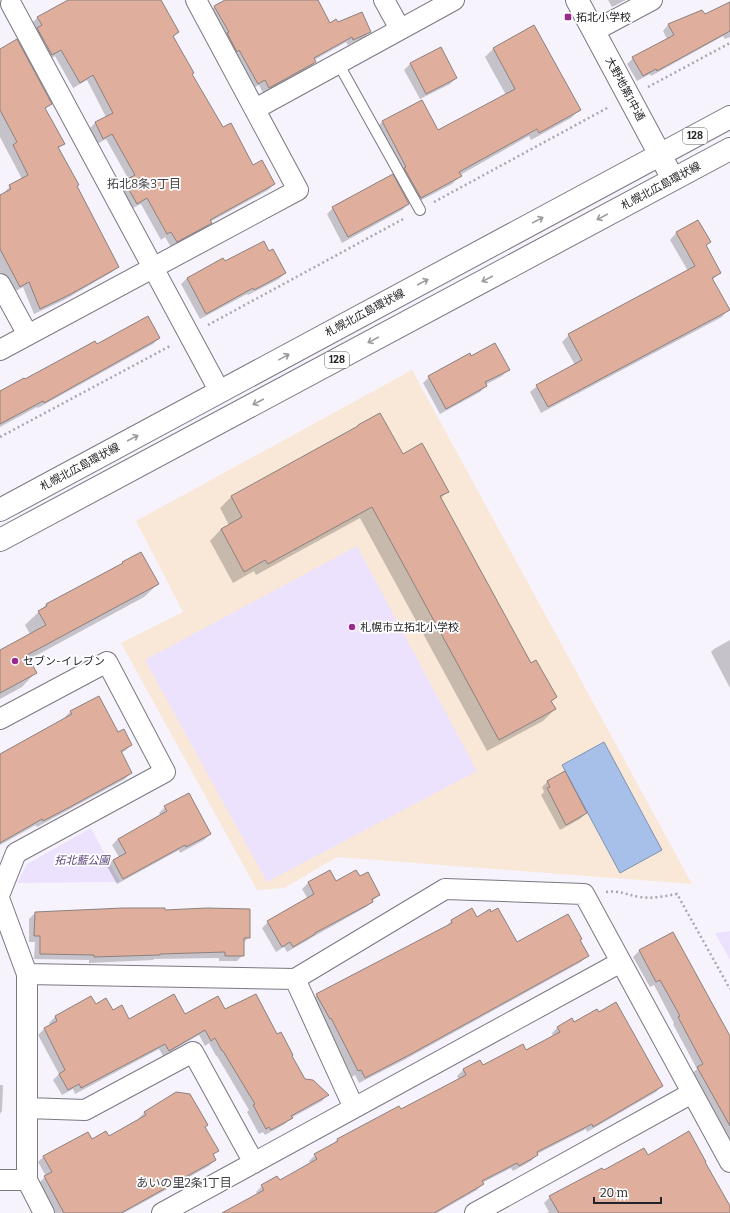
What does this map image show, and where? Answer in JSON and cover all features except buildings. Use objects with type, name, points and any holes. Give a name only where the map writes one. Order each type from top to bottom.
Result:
[{"type":"main road","name":"大野地第1中通","points":[[577,0],[673,179]]},
{"type":"main road","name":"札幌北広島環状線","points":[[0,510],[730,117]]},
{"type":"main road","name":"札幌北広島環状線","points":[[0,540],[730,149]]},
{"type":"street","points":[[0,350],[298,190],[196,0]]},
{"type":"street","points":[[384,0],[400,30]]},
{"type":"street","points":[[255,109],[454,0]]},
{"type":"street","points":[[594,31],[652,0]]},
{"type":"street","points":[[10,4],[220,392]]},
{"type":"street","points":[[0,284],[28,335]]},
{"type":"street","points":[[0,719],[107,662],[165,772],[16,853],[0,892]]},
{"type":"street","points":[[27,974],[295,979],[445,889],[584,894],[730,1162]]},
{"type":"street","points":[[0,902],[27,974],[27,1180],[44,1213]]},
{"type":"street","points":[[162,1213],[621,962]]},
{"type":"street","points":[[295,979],[354,1108]]},
{"type":"street","points":[[28,1108],[85,1110],[193,1052],[254,1163]]},
{"type":"street","points":[[475,1213],[692,1093]]},
{"type":"street","points":[[0,1180],[27,1180]]},
{"type":"lane","points":[[338,63],[420,210]]},
{"type":"path","points":[[656,83],[730,43]]},
{"type":"path","points":[[603,110],[611,106]]},
{"type":"path","points":[[0,437],[174,344]]},
{"type":"path","points":[[584,894],[616,891],[640,897],[656,897],[677,894],[730,989]]},
{"type":"shaded area","name":"札幌市立拓北小学校","points":[[412,370],[692,884],[337,857],[284,888],[257,890],[121,643],[183,612],[136,521]]},
{"type":"green space","points":[[357,546],[477,771],[267,882],[145,660]]},
{"type":"green space","name":"拓北藍公園","points":[[91,828],[120,882],[17,883],[27,864]]},
{"type":"green space","points":[[730,931],[730,960],[715,933]]},
{"type":"water","points":[[604,742],[662,850],[620,873],[562,765]]},
{"type":"place","name":"拓北小学校","points":[[568,17]]},
{"type":"place","name":"札幌市立拓北小学校","points":[[352,627]]},
{"type":"place","name":"セブン-イレブン","points":[[15,661]]},
{"type":"district","name":"拓北8条3丁目","points":[[144,184]]},
{"type":"district","name":"あいの里2条1丁目","points":[[184,1183]]}]
